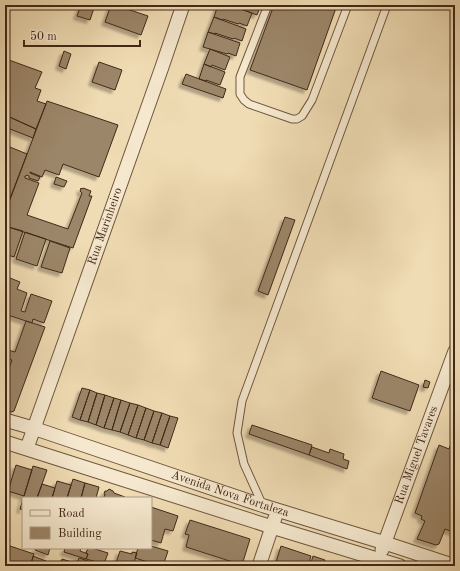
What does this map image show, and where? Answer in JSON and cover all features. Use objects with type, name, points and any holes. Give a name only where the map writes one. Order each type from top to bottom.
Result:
[{"type":"street","name":"Rua Marinheiro","points":[[27,448],[183,5]]},
{"type":"street","name":"Rua Miguel Tavares","points":[[379,559],[455,351]]},
{"type":"street","name":"Avenida Nova Fortaleza","points":[[5,420],[33,428],[264,506],[455,566]]},
{"type":"street","name":"Avenida Nova Fortaleza","points":[[5,442],[400,566]]},
{"type":"street","points":[[259,566],[278,510]]},
{"type":"lane","points":[[268,5],[240,77],[240,94],[249,104],[292,119],[298,119],[302,116],[312,100],[348,5]]},
{"type":"lane","points":[[264,506],[244,464],[236,433],[242,401],[387,5]]},
{"type":"building","points":[[81,5],[95,5],[90,20],[77,16]]},
{"type":"building","points":[[111,5],[148,16],[141,35],[105,22]]},
{"type":"building","points":[[218,5],[230,5],[252,13],[247,26],[214,17]]},
{"type":"building","points":[[230,5],[261,5],[257,15]]},
{"type":"building","points":[[274,5],[337,5],[307,90],[250,70]]},
{"type":"building","points":[[214,17],[246,29],[242,41],[208,32]]},
{"type":"building","points":[[208,32],[240,43],[236,56],[203,47]]},
{"type":"building","points":[[210,49],[230,57],[225,70],[212,65],[211,67],[204,64]]},
{"type":"building","points":[[64,51],[71,54],[66,69],[59,66]]},
{"type":"building","points":[[9,60],[42,72],[35,88],[41,90],[37,101],[46,104],[36,129],[5,115],[5,99],[9,87],[5,85],[5,70]]},
{"type":"building","points":[[99,62],[122,70],[115,90],[92,82]]},
{"type":"building","points":[[204,64],[225,72],[220,85],[199,79]]},
{"type":"building","points":[[186,74],[226,89],[223,98],[182,84]]},
{"type":"building","points":[[47,101],[118,125],[99,177],[63,164],[59,175],[45,170],[42,177],[30,172],[40,177],[38,181],[29,178],[27,175],[25,176],[25,178],[39,183],[27,215],[68,229],[82,193],[80,191],[81,188],[91,191],[89,196],[92,196],[73,248],[5,226],[5,213]]},
{"type":"building","points":[[5,115],[36,129],[33,138],[10,129],[5,141]]},
{"type":"building","points":[[5,145],[27,154],[9,201],[5,199]]},
{"type":"building","points":[[56,177],[67,181],[64,187],[54,184]]},
{"type":"building","points":[[285,217],[295,220],[268,295],[258,291]]},
{"type":"building","points":[[5,226],[23,231],[14,257],[5,254]]},
{"type":"building","points":[[25,232],[46,239],[37,266],[16,259]]},
{"type":"building","points":[[50,241],[70,248],[62,273],[41,267]]},
{"type":"building","points":[[10,278],[20,282],[17,289],[27,293],[21,311],[25,312],[31,294],[52,301],[44,323],[33,319],[32,323],[5,314],[5,290]]},
{"type":"building","points":[[26,321],[45,327],[14,411],[11,412],[5,410],[5,379],[12,360],[5,358],[5,349],[15,352]]},
{"type":"building","points":[[381,371],[419,385],[410,411],[372,398]]},
{"type":"building","points":[[425,380],[430,382],[428,388],[423,387]]},
{"type":"building","points":[[82,388],[90,390],[80,420],[72,417]]},
{"type":"building","points":[[90,390],[97,393],[88,422],[80,420]]},
{"type":"building","points":[[97,393],[105,395],[96,425],[88,422]]},
{"type":"building","points":[[105,395],[114,398],[104,428],[96,425]]},
{"type":"building","points":[[114,398],[121,400],[112,430],[104,428]]},
{"type":"building","points":[[121,400],[130,403],[120,432],[112,430]]},
{"type":"building","points":[[130,403],[138,405],[128,435],[120,432]]},
{"type":"building","points":[[138,405],[146,408],[136,438],[128,435]]},
{"type":"building","points":[[146,408],[154,411],[144,440],[136,438]]},
{"type":"building","points":[[154,411],[162,413],[152,443],[144,440]]},
{"type":"building","points":[[162,413],[170,416],[160,445],[152,443]]},
{"type":"building","points":[[170,416],[178,418],[168,448],[160,445]]},
{"type":"building","points":[[252,425],[312,445],[309,455],[249,434]]},
{"type":"building","points":[[439,445],[449,449],[450,446],[454,448],[455,445],[455,533],[445,529],[439,544],[436,545],[417,539],[425,521],[421,519],[422,516],[415,513]]},
{"type":"building","points":[[312,447],[329,453],[330,449],[344,454],[343,459],[349,461],[347,469],[309,455]]},
{"type":"building","points":[[16,465],[32,470],[24,496],[8,491]]},
{"type":"building","points":[[33,466],[47,470],[37,497],[23,497]]},
{"type":"building","points":[[73,479],[85,483],[81,497],[67,497]]},
{"type":"building","points":[[57,481],[71,485],[67,497],[52,497]]},
{"type":"building","points":[[85,483],[99,487],[96,497],[81,497]]},
{"type":"building","points":[[42,484],[55,488],[52,497],[37,497]]},
{"type":"building","points":[[109,489],[114,493],[125,497],[104,497],[105,491]]},
{"type":"building","points":[[152,507],[178,516],[173,531],[165,529],[161,543],[152,540]]},
{"type":"building","points":[[190,520],[250,539],[242,565],[186,547],[189,535],[185,534]]},
{"type":"building","points":[[5,538],[10,539],[5,556]]},
{"type":"building","points":[[10,546],[34,554],[30,566],[5,566],[5,561]]},
{"type":"building","points":[[152,546],[168,551],[163,566],[135,558],[138,549],[152,549]]},
{"type":"building","points":[[281,546],[311,556],[308,566],[278,566],[279,563],[276,562]]},
{"type":"building","points":[[36,549],[50,549],[48,555]]},
{"type":"building","points":[[65,549],[81,549],[80,551],[88,554],[86,559],[64,552]]},
{"type":"building","points":[[88,549],[95,549],[108,553],[104,564],[86,559],[88,554],[86,553]]},
{"type":"building","points":[[120,551],[132,554],[132,552],[137,553],[133,566],[115,566]]},
{"type":"building","points":[[33,556],[46,561],[45,566],[31,565]]},
{"type":"building","points":[[313,556],[325,560],[323,566],[310,566]]},
{"type":"building","points":[[79,558],[91,562],[89,566],[74,566]]},
{"type":"building","points":[[62,559],[75,563],[74,566],[59,566]]},
{"type":"building","points":[[230,561],[242,565],[242,566],[229,566]]}]
